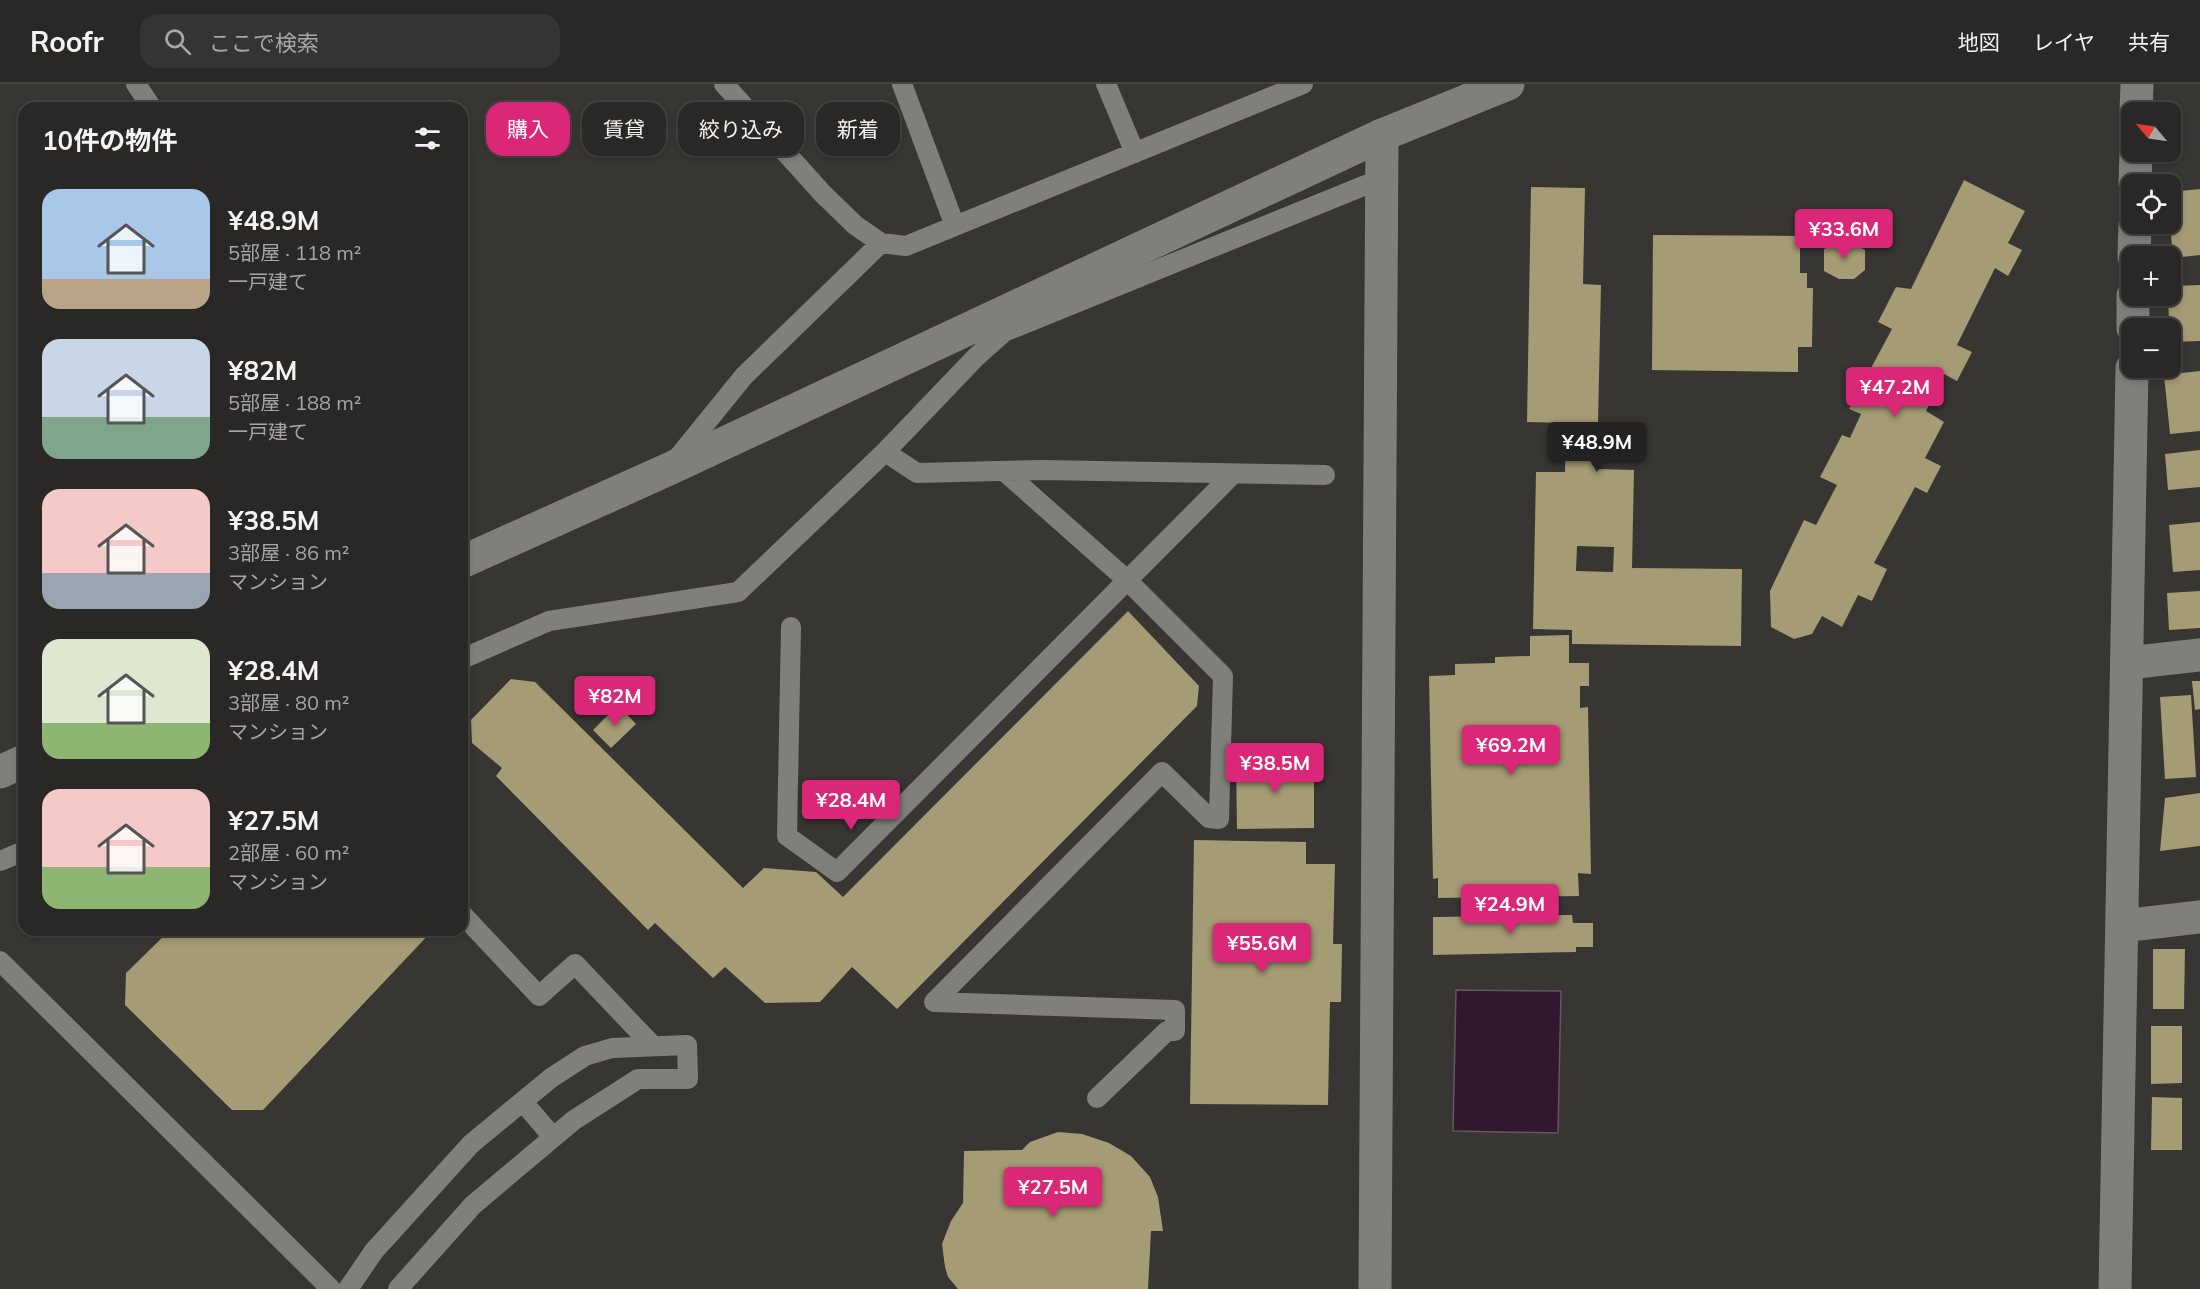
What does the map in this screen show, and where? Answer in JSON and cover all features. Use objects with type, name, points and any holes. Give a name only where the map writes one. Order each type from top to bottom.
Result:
[{"type":"street","points":[[468,559],[669,469],[1382,135],[1508,84]]},
{"type":"street","points":[[2136,102],[2137,84]]},
{"type":"street","points":[[1375,1289],[1382,135]]},
{"type":"street","points":[[2115,1289],[2132,378]]},
{"type":"street","points":[[2128,663],[2200,656]]},
{"type":"street","points":[[0,772],[18,764]]},
{"type":"street","points":[[2122,926],[2200,916]]},
{"type":"lane","points":[[136,84],[148,102]]},
{"type":"lane","points":[[724,84],[823,194],[855,225],[881,243],[906,246],[1135,153],[1257,93],[1303,84]]},
{"type":"lane","points":[[902,84],[955,226]]},
{"type":"lane","points":[[1106,84],[1135,153]]},
{"type":"lane","points":[[468,656],[549,621],[738,592],[885,453],[976,357],[1004,332],[1383,178]]},
{"type":"lane","points":[[669,469],[744,376],[881,243]]},
{"type":"lane","points":[[885,453],[917,473],[1005,471],[1324,475]]},
{"type":"lane","points":[[1005,471],[1128,580],[1223,676],[1219,819],[1209,818],[1162,772],[934,1002],[1175,1010],[1175,1031],[1167,1031],[1097,1098]]},
{"type":"lane","points":[[791,627],[787,836],[837,872],[1233,474]]},
{"type":"lane","points":[[0,861],[18,854]]},
{"type":"lane","points":[[468,920],[539,996],[575,964],[653,1046]]},
{"type":"lane","points":[[0,961],[332,1289]]},
{"type":"lane","points":[[348,1289],[374,1251],[471,1144],[551,1078],[585,1056],[612,1048],[687,1045],[688,1079],[638,1079],[574,1120],[473,1205],[398,1289]]},
{"type":"lane","points":[[523,1102],[553,1137]]},
{"type":"shaded area","points":[[1456,990],[1561,991],[1558,1133],[1453,1131]]},
{"type":"building","points":[[1964,180],[2025,211],[2008,243],[2022,250],[2008,276],[1995,268],[1957,345],[1972,352],[1957,381],[1944,374],[1926,411],[1944,422],[1925,458],[1941,466],[1927,493],[1915,487],[1874,563],[1887,569],[1872,601],[1858,595],[1842,627],[1822,616],[1812,634],[1794,639],[1771,627],[1770,591],[1804,520],[1816,525],[1837,485],[1820,477],[1842,435],[1850,438],[1861,414],[1849,409],[1892,329],[1878,322],[1896,287],[1911,289]]},
{"type":"building","points":[[1531,187],[1585,188],[1583,284],[1601,285],[1597,469],[1634,470],[1632,568],[1742,569],[1741,646],[1572,644],[1572,630],[1533,629],[1536,472],[1565,472],[1566,423],[1527,422]],"holes":[[[1577,546],[1614,547],[1613,572],[1576,571]]]},
{"type":"building","points":[[2200,189],[2200,255],[2181,257],[2181,246],[2172,246],[2171,234],[2181,234],[2181,191]]},
{"type":"building","points":[[1653,235],[1800,236],[1800,273],[1807,273],[1807,288],[1813,288],[1812,347],[1798,347],[1798,372],[1652,370]]},
{"type":"building","points":[[1844,239],[1865,250],[1865,270],[1854,279],[1839,279],[1824,271],[1824,249]]},
{"type":"building","points":[[2200,285],[2200,341],[2181,342],[2181,318],[2169,318],[2168,306],[2181,306],[2181,286]]},
{"type":"building","points":[[2200,371],[2200,431],[2170,434],[2164,378],[2181,378],[2181,373]]},
{"type":"building","points":[[2200,450],[2200,487],[2168,490],[2165,454]]},
{"type":"building","points":[[2200,522],[2200,570],[2173,572],[2169,525]]},
{"type":"building","points":[[2200,591],[2200,628],[2169,630],[2167,593]]},
{"type":"building","points":[[1128,611],[1199,686],[1197,706],[897,1009],[852,967],[820,1002],[765,1003],[725,967],[713,978],[655,923],[648,930],[496,776],[502,768],[472,743],[471,720],[511,679],[535,682],[743,888],[764,868],[816,872],[843,897]]},
{"type":"building","points":[[1569,635],[1569,663],[1589,663],[1589,686],[1580,686],[1580,708],[1588,707],[1591,874],[1578,873],[1579,896],[1438,898],[1438,878],[1433,879],[1429,676],[1455,675],[1455,664],[1495,663],[1495,657],[1530,656],[1530,636]]},
{"type":"building","points":[[2192,681],[2200,681],[2200,709],[2195,710]]},
{"type":"building","points":[[2191,695],[2196,777],[2165,779],[2160,697]]},
{"type":"building","points":[[618,705],[636,724],[611,748],[593,730]]},
{"type":"building","points":[[1314,759],[1314,828],[1237,829],[1236,760]]},
{"type":"building","points":[[2200,793],[2200,846],[2160,851],[2165,798]]},
{"type":"building","points":[[1194,840],[1306,842],[1306,864],[1335,864],[1333,944],[1342,944],[1341,1002],[1330,1002],[1328,1105],[1190,1104]]},
{"type":"building","points":[[1572,915],[1573,923],[1593,923],[1593,947],[1576,947],[1576,952],[1433,955],[1433,917]]},
{"type":"building","points":[[164,936],[427,936],[263,1110],[232,1110],[125,1005],[126,973]]},
{"type":"building","points":[[2153,949],[2185,949],[2184,1009],[2153,1009]]},
{"type":"building","points":[[2151,1026],[2182,1026],[2182,1083],[2151,1084]]},
{"type":"building","points":[[2152,1097],[2182,1098],[2182,1150],[2151,1150]]},
{"type":"building","points":[[1058,1132],[1082,1134],[1109,1143],[1131,1156],[1150,1177],[1158,1197],[1163,1231],[1151,1231],[1148,1289],[958,1289],[948,1277],[942,1244],[951,1221],[963,1203],[964,1151],[1022,1150],[1030,1142]]}]
